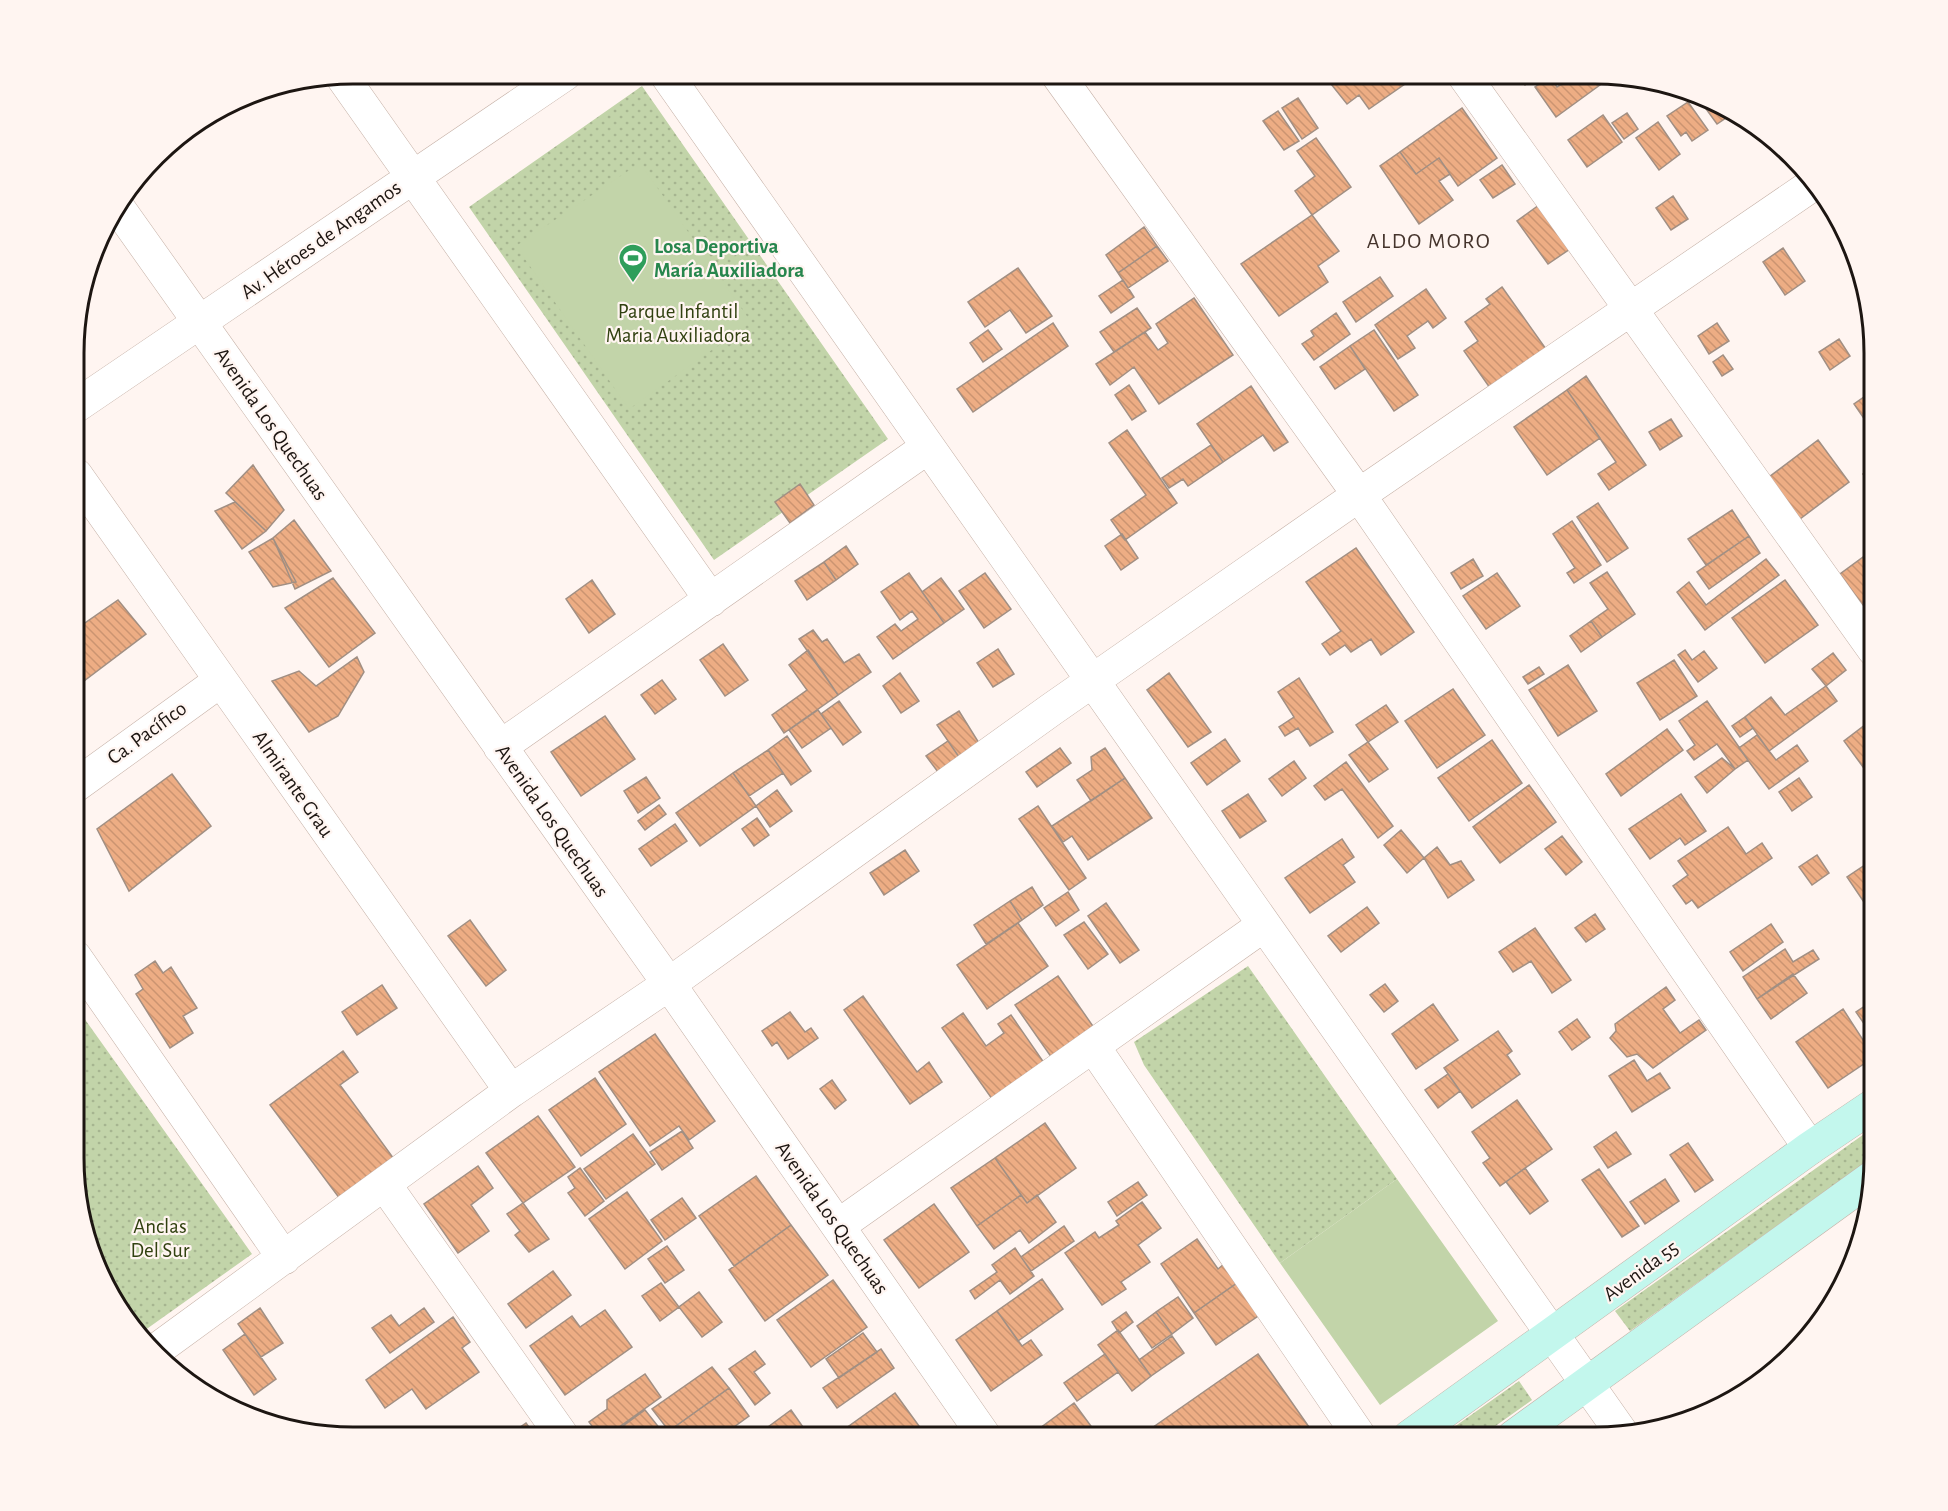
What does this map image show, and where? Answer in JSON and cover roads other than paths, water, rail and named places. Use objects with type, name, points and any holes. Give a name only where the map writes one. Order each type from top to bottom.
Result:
[{"type":"street","points":[[348,84],[711,600]]},
{"type":"street","name":"Av. Héroes de Angamos","points":[[84,401],[551,84]]},
{"type":"street","points":[[673,84],[1617,1426]]},
{"type":"street","points":[[1064,84],[1359,495],[1810,1148]]},
{"type":"street","points":[[1471,84],[1864,636]]},
{"type":"street","points":[[161,1346],[511,1091],[669,984],[1094,680],[1359,495],[1807,188]]},
{"type":"street","name":"Avenida Los Quechuas","points":[[123,214],[669,984],[979,1427]]},
{"type":"street","points":[[500,747],[928,447]]},
{"type":"street","name":"Almirante Grau","points":[[84,486],[511,1091]]},
{"type":"street","name":"Ca. Pacífico","points":[[84,779],[220,681]]},
{"type":"street","points":[[838,1226],[1264,925]]},
{"type":"street","points":[[84,970],[284,1258]]},
{"type":"street","points":[[1093,1046],[1353,1427]]},
{"type":"street","name":"Avenida 55","points":[[1422,1427],[1810,1148],[1864,1112]]},
{"type":"street","points":[[1527,1427],[1863,1184]]},
{"type":"street","points":[[385,1185],[556,1427]]},
{"type":"place","name":"Losa Deportiva María Auxiliadora","points":[[633,284]]},
{"type":"district","name":"ALDO MORO","points":[[1429,241]]},
{"type":"park label","name":"Parque Infantil Maria Auxiliadora","points":[[678,323]]},
{"type":"park label","name":"Anclas Del Sur","points":[[160,1238]]}]
